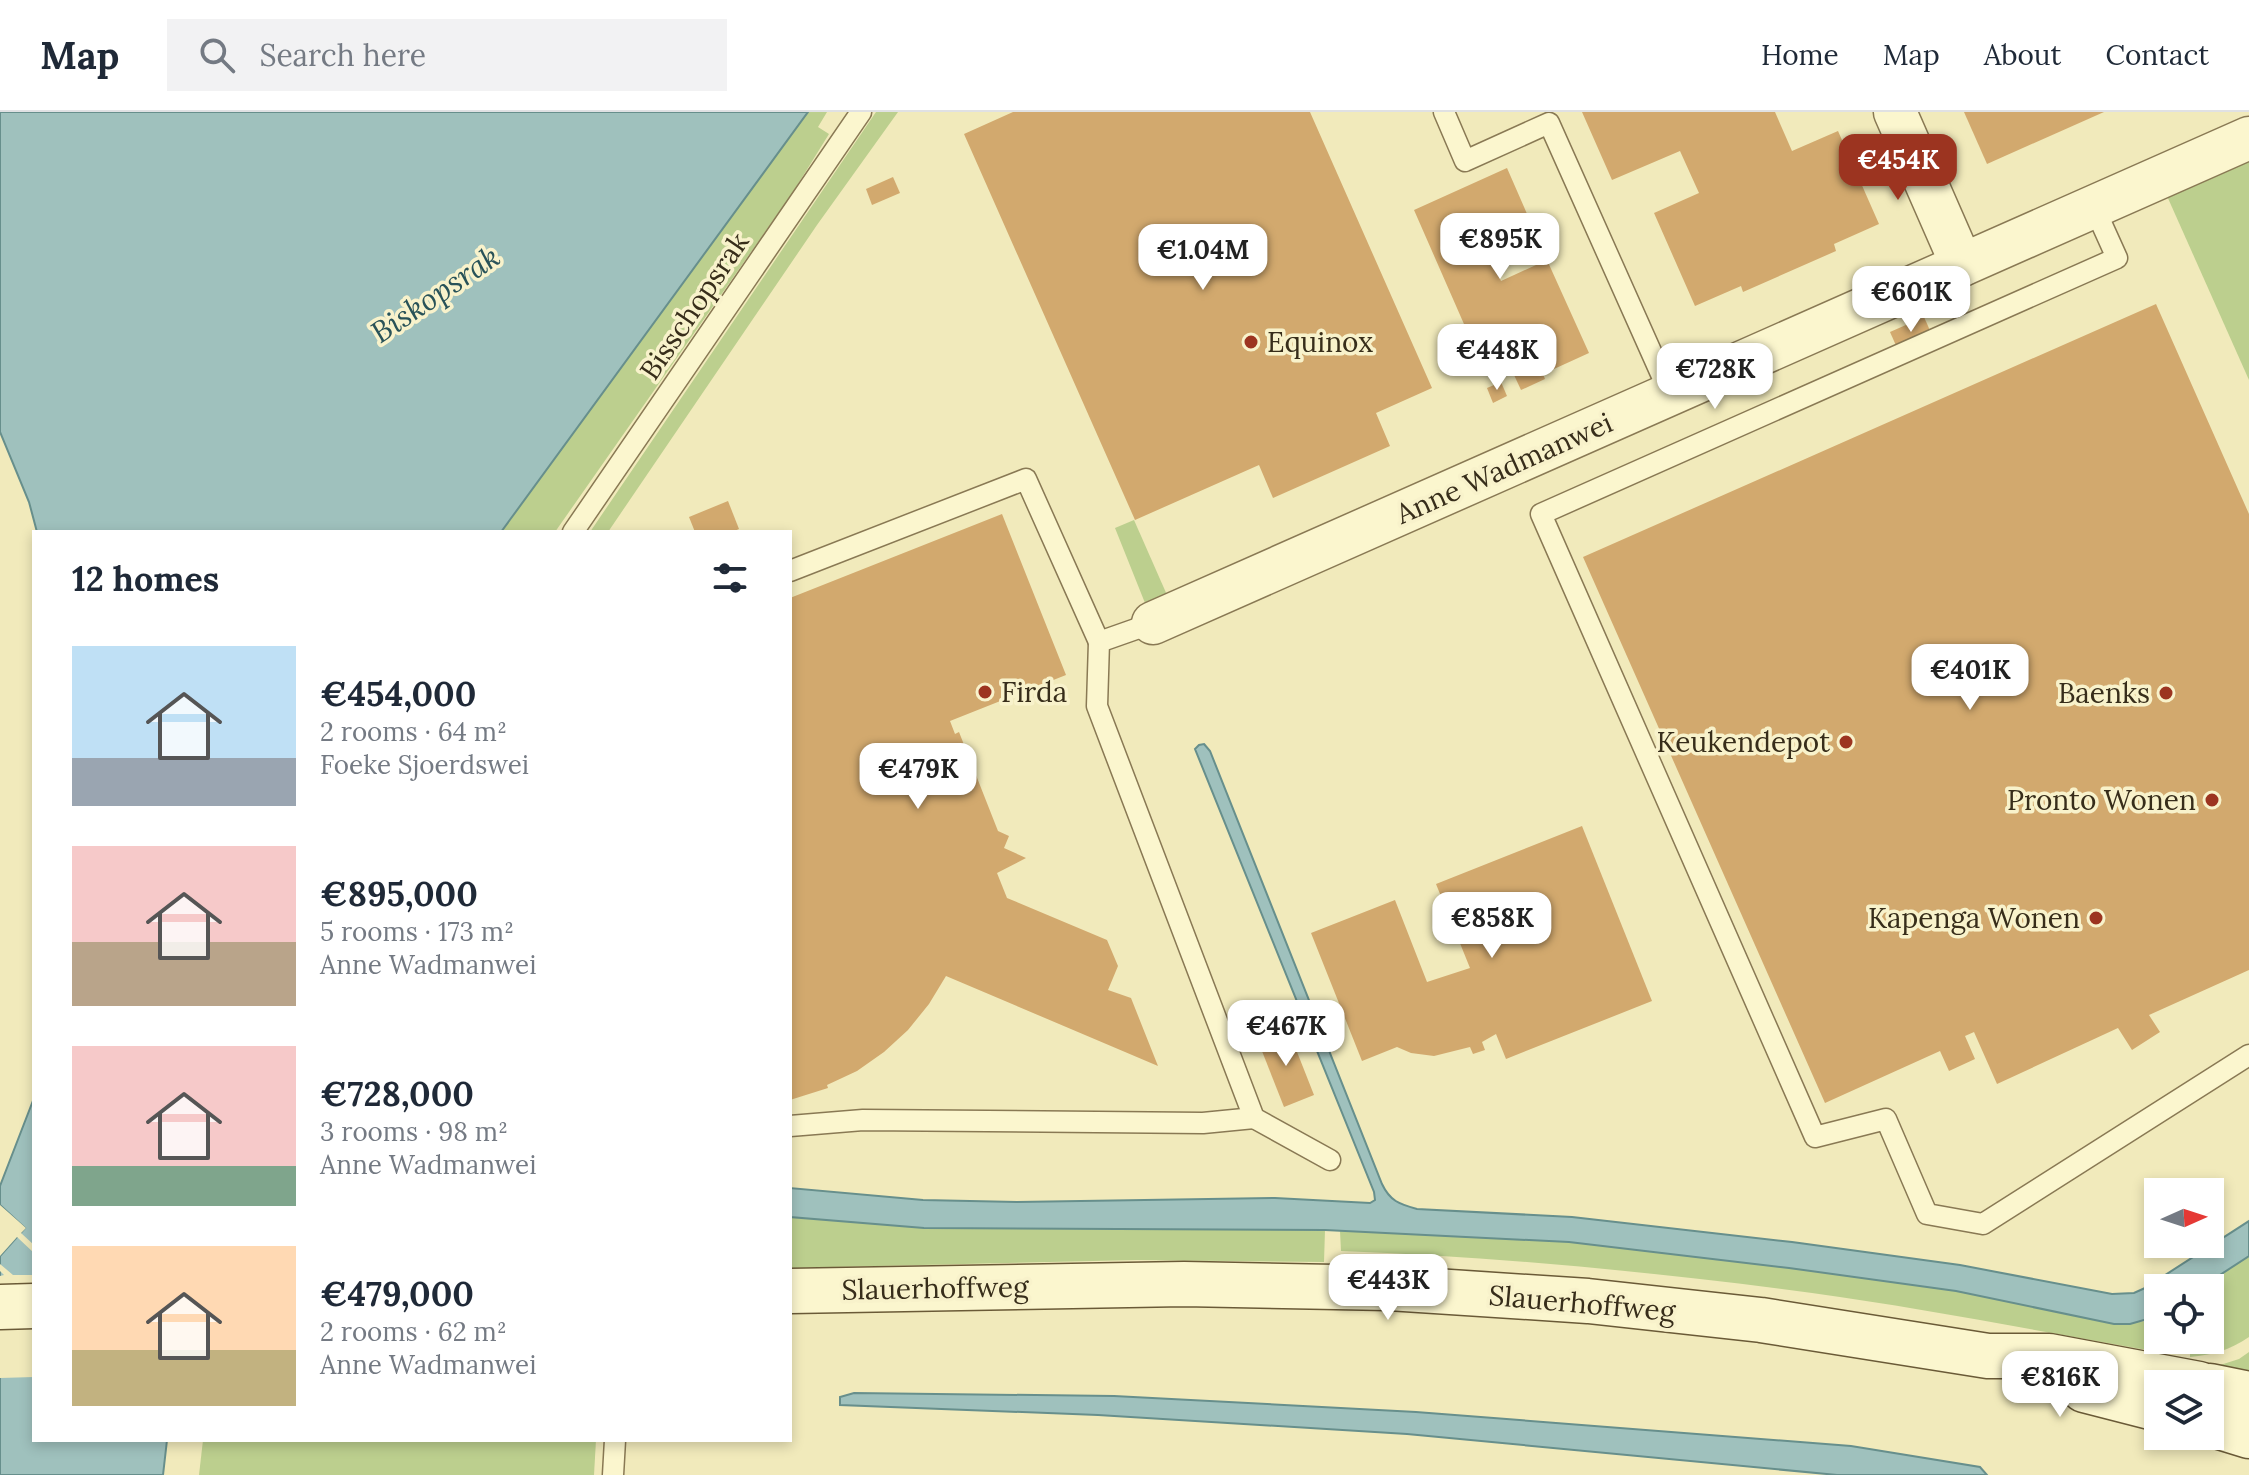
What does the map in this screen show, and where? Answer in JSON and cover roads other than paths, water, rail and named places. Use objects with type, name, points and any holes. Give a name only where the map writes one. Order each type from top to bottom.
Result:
[{"type":"main road","name":"Slauerhoffweg","points":[[792,1291],[1184,1284],[1389,1288],[1588,1301],[1761,1320],[1988,1356],[2049,1356],[2144,1374]]},
{"type":"main road","points":[[0,1307],[32,1306]]},
{"type":"main road","name":"Slauerhoffweg","points":[[1988,1356],[2047,1381],[2144,1405]]},
{"type":"main road","points":[[2224,1389],[2249,1394]]},
{"type":"main road","points":[[2224,1428],[2249,1436]]},
{"type":"street","points":[[1895,112],[1962,265]]},
{"type":"street","name":"Anne Wadmanwei","points":[[1153,623],[2249,138]]},
{"type":"lane","name":"Bisschopsrak","points":[[574,530],[861,112]]},
{"type":"lane","points":[[1444,112],[1465,161],[1549,123],[1670,394]]},
{"type":"lane","points":[[2094,207],[2117,258],[1541,514],[1815,1137],[1886,1119],[1927,1214],[1983,1224],[2249,1055]]},
{"type":"lane","points":[[792,570],[1026,479],[1099,642],[1097,706],[1254,1118]]},
{"type":"lane","points":[[1099,642],[1153,623]]},
{"type":"lane","points":[[792,1126],[863,1120],[1203,1123],[1254,1118],[1330,1160]]},
{"type":"lane","points":[[613,1475],[615,1442]]},
{"type":"water","name":"Biskopsrak","points":[[0,112],[808,112],[502,530],[36,530],[29,502],[0,432]]},
{"type":"water","points":[[1204,744],[1210,751],[1382,1184],[1388,1194],[1400,1203],[1417,1209],[1572,1217],[1792,1242],[1960,1265],[2112,1294],[2134,1293],[2144,1288],[2144,1320],[2114,1324],[1956,1291],[1569,1242],[1325,1230],[924,1228],[792,1217],[792,1188],[923,1200],[1017,1202],[1275,1198],[1370,1203],[1375,1200],[1195,749]]},
{"type":"water","points":[[32,1103],[32,1442],[167,1442],[163,1475],[0,1475],[0,1256],[25,1228],[0,1205],[0,1186]]},
{"type":"water","points":[[2249,1221],[2249,1256],[2221,1274],[2167,1274],[2192,1258],[2224,1258],[2224,1237]]},
{"type":"water","points":[[854,1393],[1114,1396],[1416,1412],[1851,1446],[1980,1467],[1987,1475],[1837,1475],[1407,1434],[1098,1415],[840,1405],[840,1397]]},
{"type":"place","name":"Equinox","points":[[1251,342]]},
{"type":"place","name":"Firda","points":[[985,692]]},
{"type":"place","name":"Baenks","points":[[2166,693]]},
{"type":"place","name":"Keukendepot","points":[[1846,742]]},
{"type":"place","name":"Pronto Wonen","points":[[2212,800]]},
{"type":"place","name":"Kapenga Wonen","points":[[2096,918]]}]
